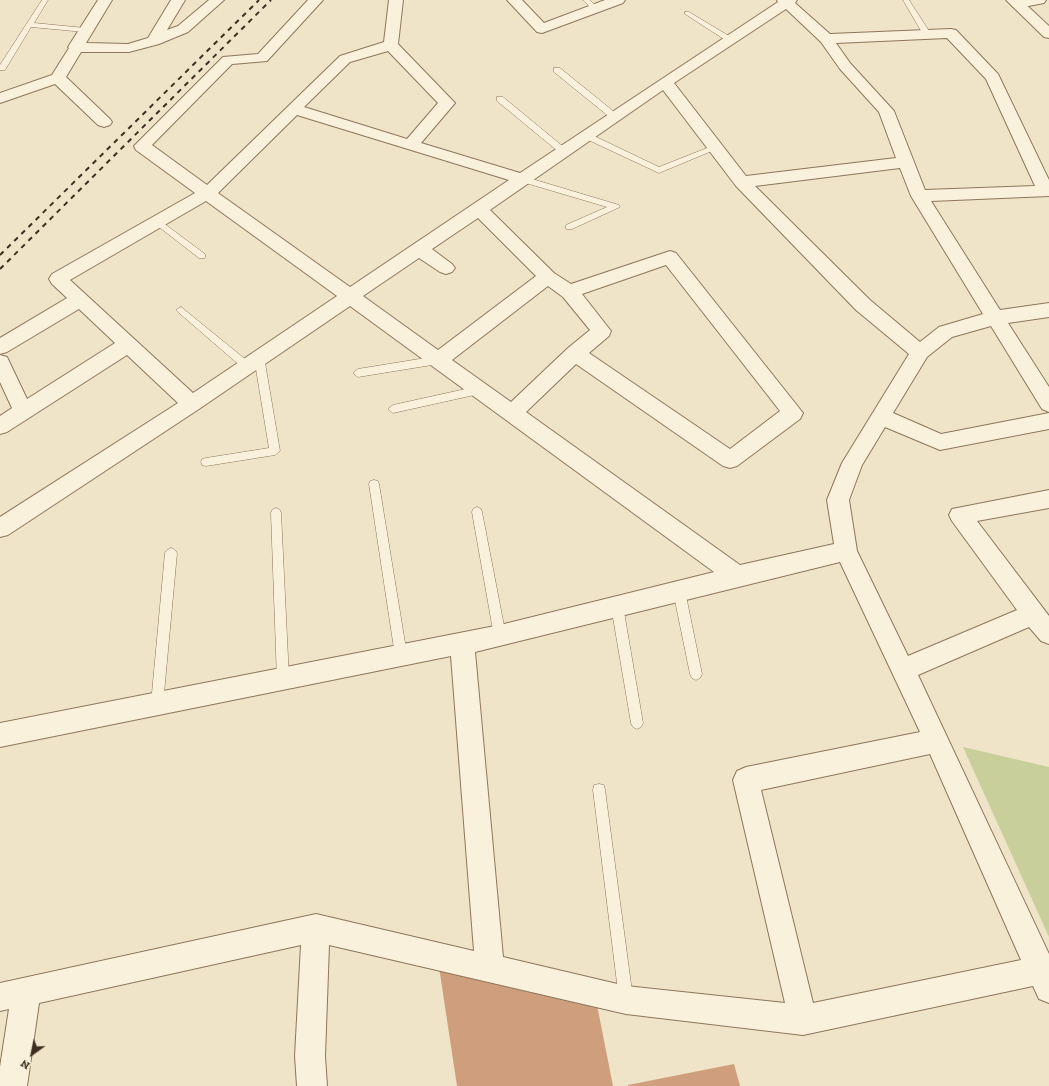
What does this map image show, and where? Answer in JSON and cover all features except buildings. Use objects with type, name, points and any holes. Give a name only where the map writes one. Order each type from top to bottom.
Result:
[{"type":"street","points":[[0,98],[58,78],[85,30],[105,0]]},
{"type":"street","points":[[154,41],[178,0]]},
{"type":"street","points":[[75,47],[129,48],[154,41],[183,29],[217,0]]},
{"type":"street","points":[[316,0],[262,58],[228,60],[142,146],[209,192],[348,296],[737,576]]},
{"type":"street","points":[[391,45],[396,0]]},
{"type":"street","points":[[514,0],[542,28],[590,4],[618,0]]},
{"type":"street","points":[[1016,2],[1038,0]]},
{"type":"street","points":[[0,528],[192,404],[348,296],[479,210],[563,151],[787,1],[826,39],[846,66],[886,111],[919,196],[1049,404]]},
{"type":"street","points":[[1016,2],[1049,34]]},
{"type":"street","points":[[826,39],[951,33],[993,77],[1047,191],[919,196]]},
{"type":"street","points":[[192,404],[58,279],[209,192],[345,59],[391,45]]},
{"type":"street","points":[[391,45],[447,103],[411,144]]},
{"type":"street","points":[[58,78],[104,122]]},
{"type":"street","points":[[665,82],[742,182],[863,305],[920,352]]},
{"type":"street","points":[[293,109],[522,179]]},
{"type":"street","points":[[742,182],[905,162]]},
{"type":"street","points":[[479,210],[548,277],[569,292],[602,331],[575,353],[512,413]]},
{"type":"street","points":[[419,249],[446,268]]},
{"type":"street","points":[[569,292],[670,257],[793,413],[730,460],[575,353]]},
{"type":"street","points":[[438,360],[548,277]]},
{"type":"street","points":[[0,346],[81,299]]},
{"type":"street","points":[[12,1086],[13,994],[316,928],[626,1000],[803,1020],[1046,976],[938,741],[846,551],[838,500],[852,463],[920,352],[946,332],[995,318],[1049,310]]},
{"type":"street","points":[[0,426],[129,344]]},
{"type":"street","points":[[0,362],[23,410]]},
{"type":"street","points":[[881,417],[940,442],[1049,422]]},
{"type":"street","points":[[1049,499],[960,515],[1033,614],[1049,633]]},
{"type":"street","points":[[0,734],[500,636],[679,590],[846,551]]},
{"type":"street","points":[[904,669],[1033,614]]},
{"type":"street","points":[[462,643],[490,968]]},
{"type":"street","points":[[803,1020],[746,780],[938,741]]},
{"type":"street","points":[[312,1086],[310,1056],[316,928]]},
{"type":"lane","points":[[2,68],[45,0]]},
{"type":"lane","points":[[906,0],[927,34]]},
{"type":"lane","points":[[687,13],[730,39]]},
{"type":"lane","points":[[29,26],[85,30]]},
{"type":"lane","points":[[557,70],[615,117]]},
{"type":"lane","points":[[500,99],[563,151]]},
{"type":"lane","points":[[587,136],[659,170],[715,148]]},
{"type":"lane","points":[[522,179],[616,207],[569,228]]},
{"type":"lane","points":[[158,222],[202,256]]},
{"type":"lane","points":[[181,310],[253,361],[275,451],[206,462]]},
{"type":"lane","points":[[358,372],[438,360]]},
{"type":"lane","points":[[394,409],[479,390]]},
{"type":"lane","points":[[374,484],[401,655]]},
{"type":"lane","points":[[477,512],[500,636]]},
{"type":"lane","points":[[276,513],[283,679]]},
{"type":"lane","points":[[157,704],[171,553]]},
{"type":"lane","points":[[679,590],[696,674]]},
{"type":"lane","points":[[617,606],[638,723]]},
{"type":"lane","points":[[599,790],[626,1000]]},
{"type":"green space","points":[[963,747],[1049,767],[1049,937]]},
{"type":"railway","points":[[0,255],[259,0]]},
{"type":"railway","points":[[0,269],[271,0]]}]
